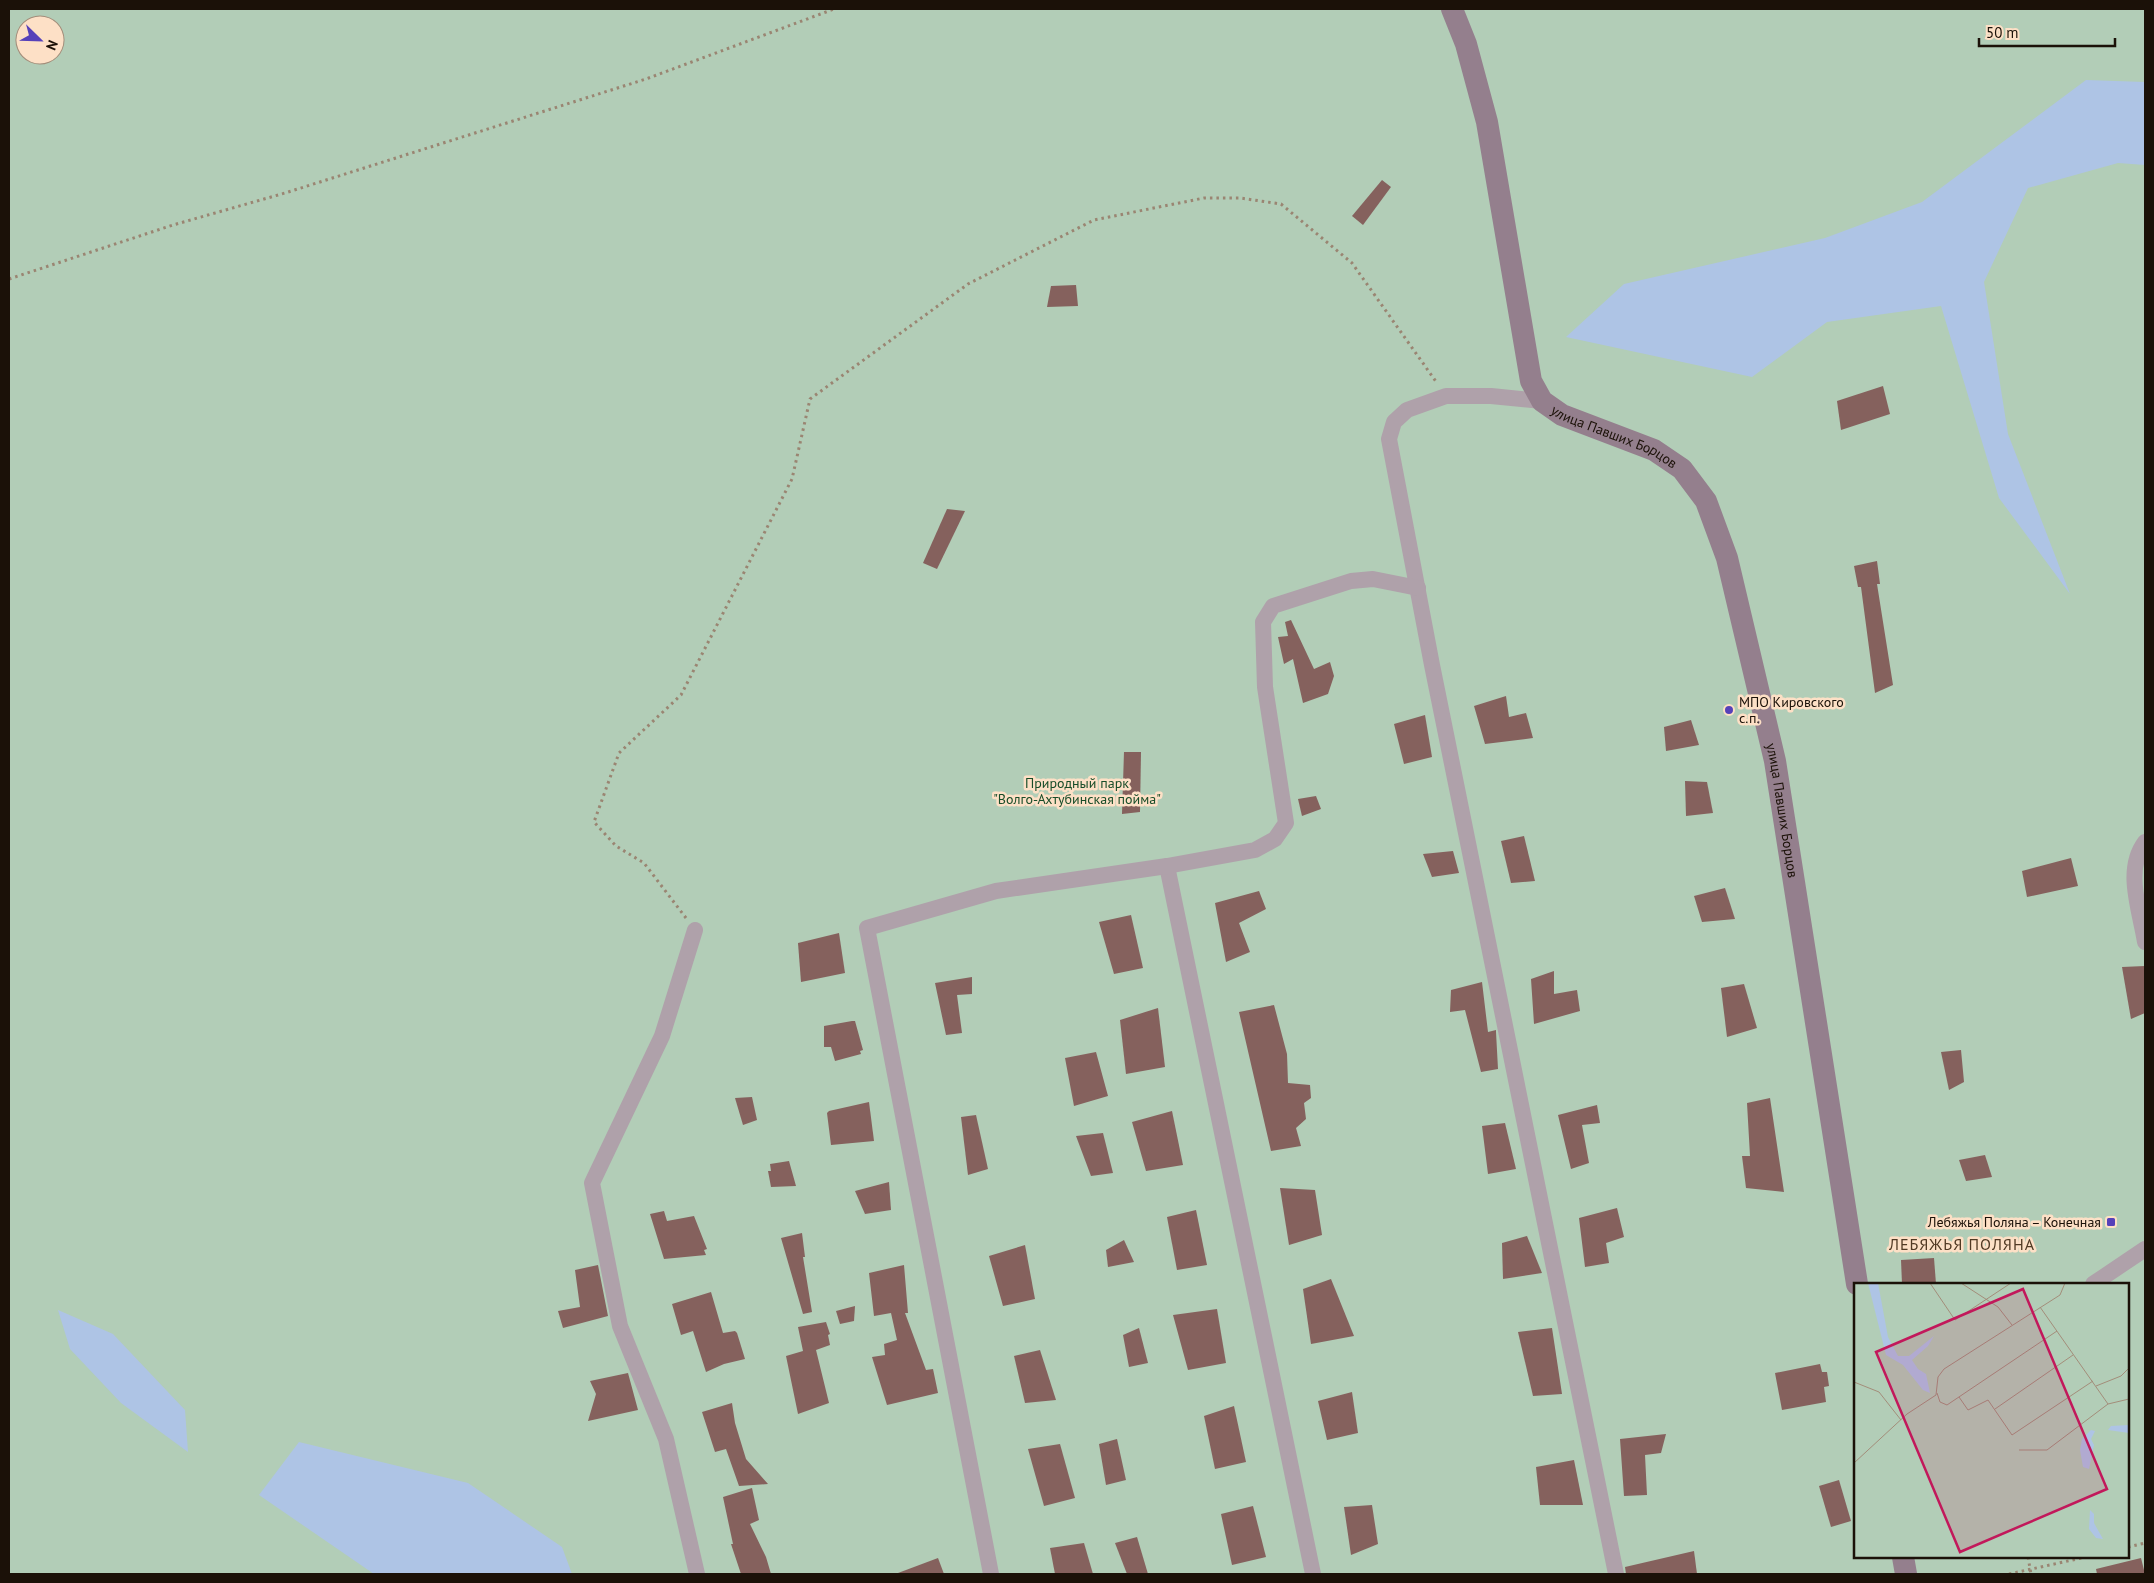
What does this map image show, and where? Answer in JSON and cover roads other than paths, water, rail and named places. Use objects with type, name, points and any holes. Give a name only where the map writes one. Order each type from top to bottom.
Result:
[{"type":"street","name":"улица Павших Борцов","points":[[1452,9],[1466,44],[1487,122],[1531,381],[1542,401],[1562,415],[1606,434],[1654,450],[1682,469],[1706,501],[1727,558],[1775,761],[1857,1283]]},
{"type":"street","points":[[1542,401],[1491,396],[1446,396],[1407,410],[1394,422],[1389,439],[1616,1574]]},
{"type":"street","points":[[990,1574],[867,928],[996,891],[1167,866],[1255,850],[1275,839],[1286,823],[1265,687],[1262,622],[1273,606],[1351,581],[1373,579],[1418,588]]},
{"type":"street","points":[[2145,842],[2137,853],[2133,870],[2145,942]]},
{"type":"street","points":[[1167,866],[1313,1574]]},
{"type":"street","points":[[695,930],[662,1036],[592,1183],[620,1326],[666,1439],[697,1574]]},
{"type":"street","points":[[2094,1283],[2145,1249]]},
{"type":"street","points":[[1902,1558],[1906,1574]]},
{"type":"water","points":[[2086,80],[2145,82],[2145,165],[2118,163],[2028,188],[1984,282],[2008,434],[2070,594],[1999,498],[1941,306],[1827,322],[1752,377],[1566,337],[1624,284],[1825,238],[1922,202]]},
{"type":"water","points":[[58,1310],[113,1334],[185,1410],[188,1452],[121,1403],[70,1349]]},
{"type":"water","points":[[299,1442],[468,1483],[562,1547],[572,1574],[374,1574],[259,1495]]},
{"type":"place","name":"МПО Кировского с.п.","points":[[1729,710]]},
{"type":"place","name":"Лебяжья Поляна – Конечная","points":[[2111,1222]]},
{"type":"district","name":"ЛЕБЯЖЬЯ ПОЛЯНА","points":[[1962,1244]]},
{"type":"park label","name":"Природный парк \"Волго-Ахтубинская пойма\"","points":[[1077,792]]}]
